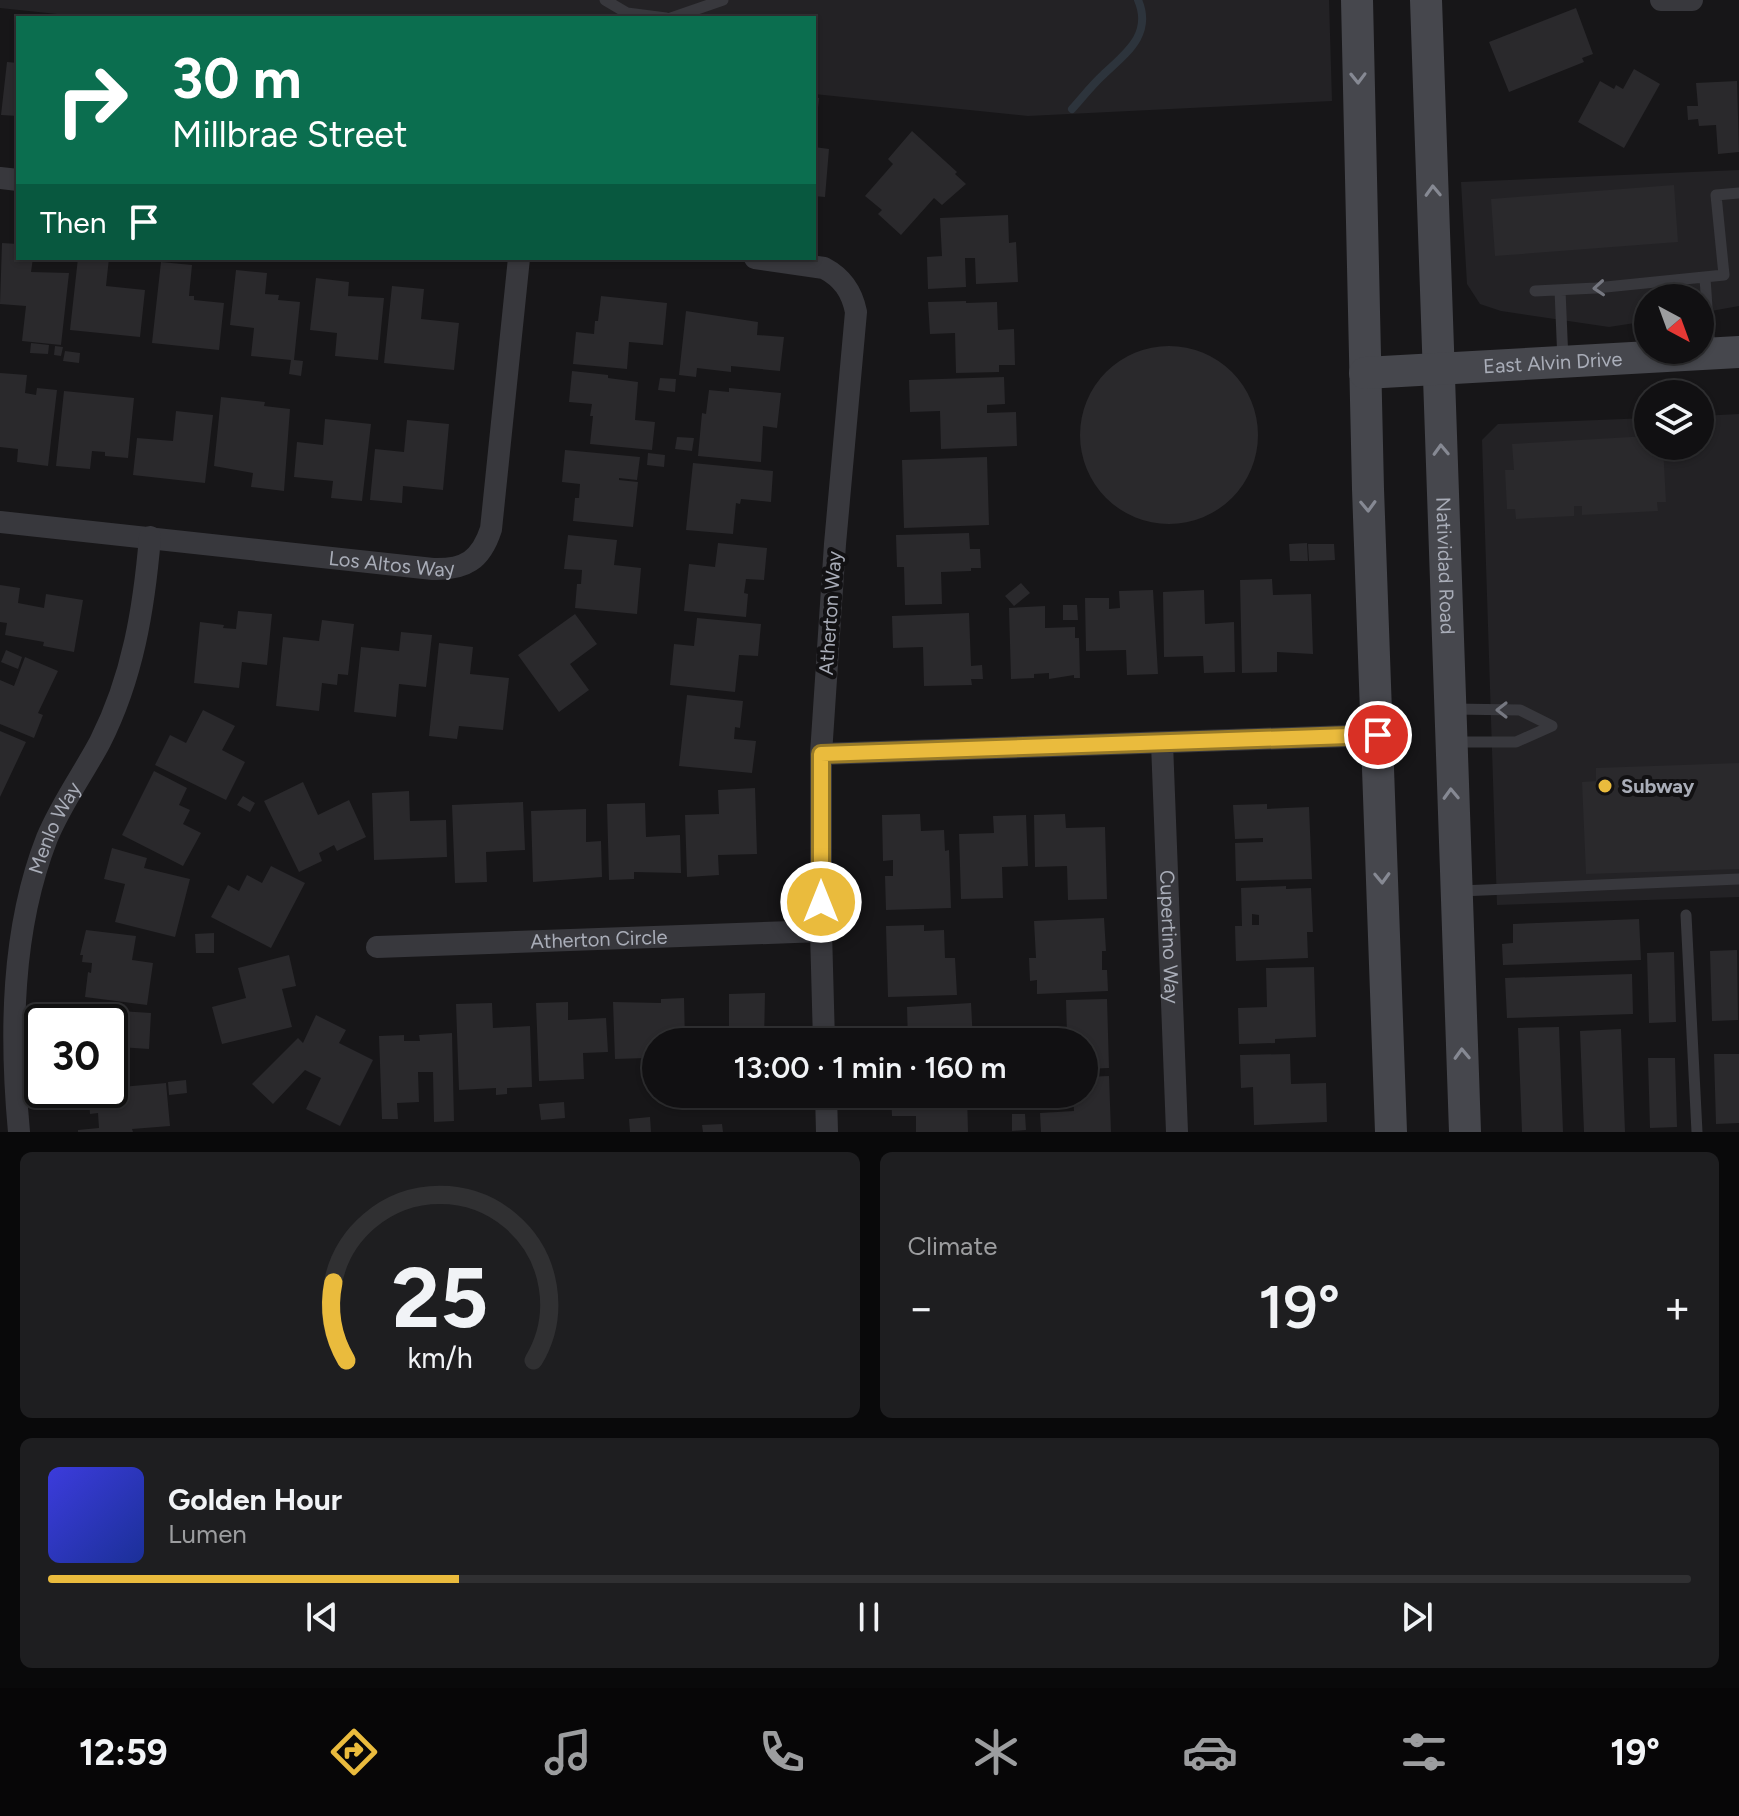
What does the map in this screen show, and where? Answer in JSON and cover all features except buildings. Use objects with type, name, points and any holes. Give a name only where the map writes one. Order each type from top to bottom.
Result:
[{"type":"main road","points":[[1357,0],[1365,373],[1391,1132]]},
{"type":"main road","name":"Natividad Road","points":[[1426,0],[1465,1132]]},
{"type":"main road","name":"East Alvin Drive","points":[[1365,373],[1725,354]]},
{"type":"street","points":[[1661,0],[1692,0]]},
{"type":"street","name":"Los Altos Way","points":[[0,522],[433,569],[451,570],[464,565],[486,545],[491,529],[519,260]]},
{"type":"street","name":"Atherton Way","points":[[769,260],[824,268],[834,273],[849,290],[856,312],[836,529],[821,754],[824,1028]]},
{"type":"street","name":"Menlo Way","points":[[19,1132],[14,1048],[15,999],[23,934],[35,878],[59,810],[100,741],[130,667],[145,594],[150,537]]},
{"type":"street","points":[[821,754],[1378,735]]},
{"type":"street","name":"Cupertino Way","points":[[1162,743],[1177,1132]]},
{"type":"street","name":"Atherton Circle","points":[[377,947],[821,931]]},
{"type":"street","points":[[826,1108],[827,1132]]},
{"type":"lane","points":[[605,0],[627,13],[652,16]]},
{"type":"lane","points":[[674,16],[723,0]]},
{"type":"lane","points":[[1535,291],[1724,275],[1716,195],[1739,193]]},
{"type":"lane","points":[[1705,278],[1725,354]]},
{"type":"lane","points":[[1560,290],[1564,364]]},
{"type":"lane","points":[[1449,709],[1520,710],[1552,726],[1516,742],[1450,742]]},
{"type":"lane","points":[[1455,891],[1739,879]]},
{"type":"lane","points":[[1686,915],[1697,1132]]},
{"type":"shaded area","points":[[0,0],[1329,0],[1332,101],[1028,116],[816,94],[816,16],[76,16],[0,8]]},
{"type":"shaded area","points":[[1739,170],[1739,306],[1714,310],[1714,284],[1634,284],[1634,323],[1609,327],[1501,311],[1480,304],[1467,284],[1461,182]]},
{"type":"shaded area","points":[[1739,414],[1739,897],[1497,905],[1482,440],[1498,424],[1634,419],[1634,460],[1714,460],[1714,415]]},
{"type":"waterway","points":[[1072,109],[1134,43],[1142,24],[1138,0]]},
{"type":"place","name":"Subway","points":[[1605,786]]},
{"type":"route","points":[[821,902],[821,754],[1378,735]]}]
